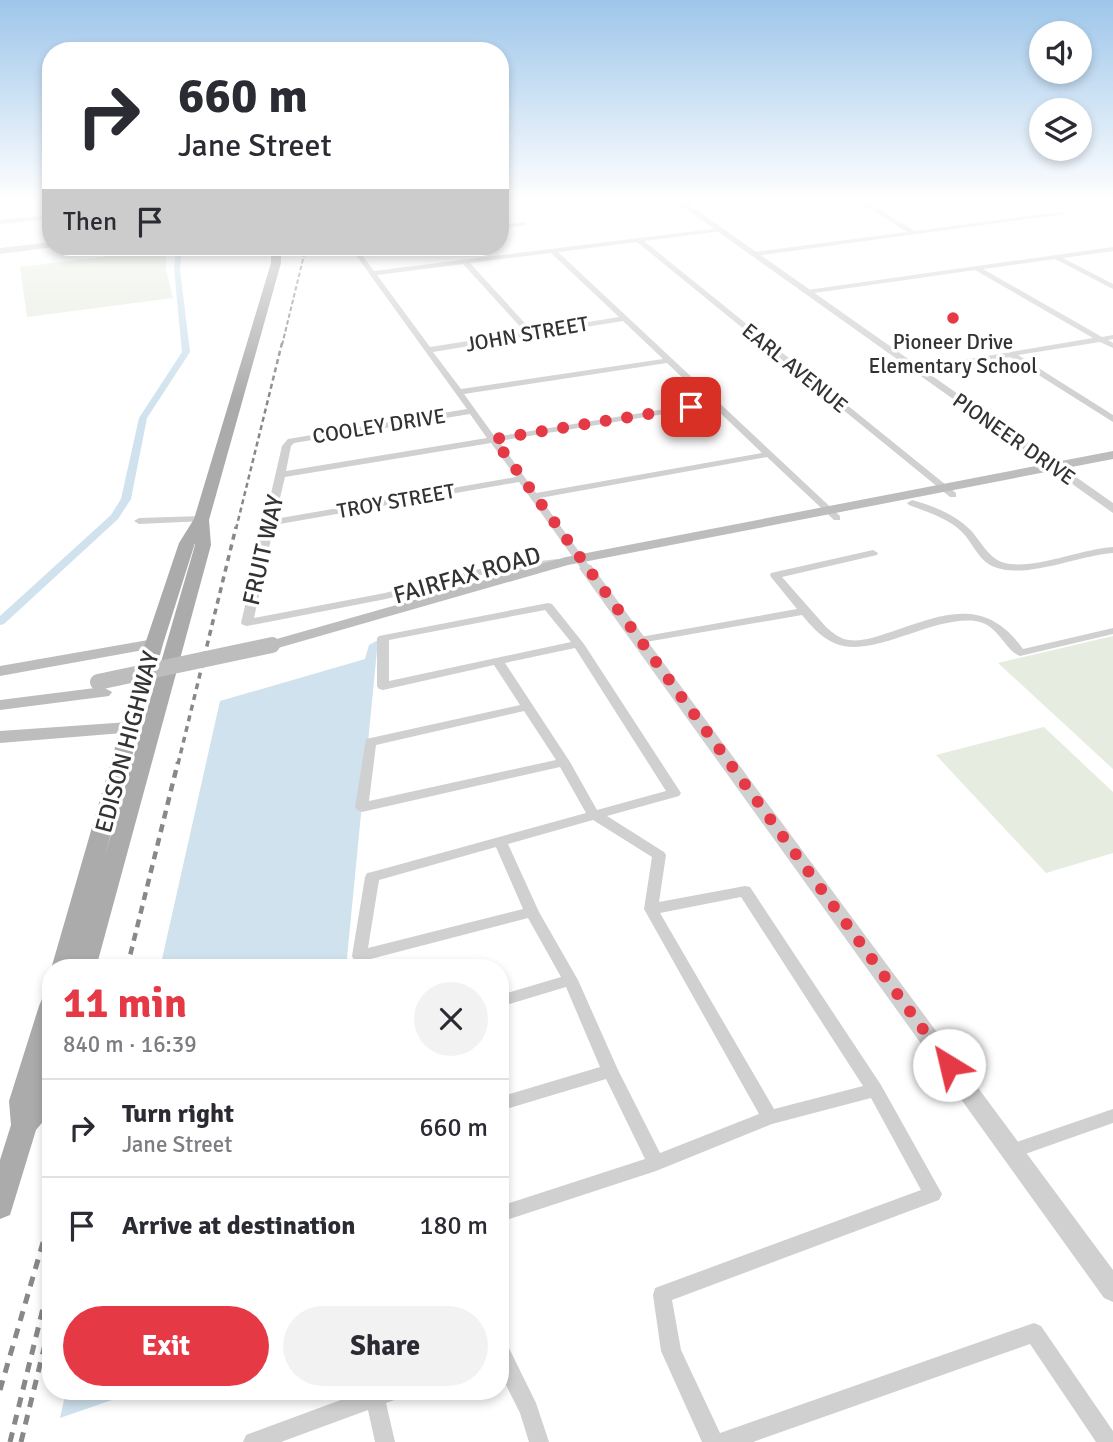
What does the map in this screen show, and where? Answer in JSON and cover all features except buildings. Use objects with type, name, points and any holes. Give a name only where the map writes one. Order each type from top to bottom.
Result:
[{"type":"main road","name":"EDISON HIGHWAY","points":[[65,959],[154,644],[187,543],[201,519],[275,266]]},
{"type":"main road","name":"FAIRFAX ROAD","points":[[0,695],[101,687],[188,676],[578,563],[1057,470],[1113,455]]},
{"type":"main road","name":"FAIRFAX ROAD","points":[[1057,470],[1113,464]]},
{"type":"main road","name":"FAIRFAX ROAD","points":[[833,514],[912,503],[948,491]]},
{"type":"main road","name":"EDISON HIGHWAY","points":[[87,959],[202,545],[201,519]]},
{"type":"main road","points":[[0,671],[154,644]]},
{"type":"main road","name":"FAIRFAX ROAD","points":[[0,705],[101,687]]},
{"type":"main road","points":[[0,737],[129,728]]},
{"type":"main road","points":[[0,1206],[24,1125],[22,1101],[42,1035]]},
{"type":"main road","points":[[24,1125],[42,1104]]},
{"type":"street","points":[[368,266],[536,496],[578,563],[640,640],[1113,1290]]},
{"type":"street","points":[[373,273],[429,266]]},
{"type":"street","points":[[469,266],[532,335]]},
{"type":"street","points":[[569,266],[833,514]]},
{"type":"street","name":"EARL AVENUE","points":[[670,266],[948,491]]},
{"type":"street","name":"PIONEER DRIVE","points":[[771,266],[1113,509]]},
{"type":"street","points":[[807,292],[988,266]]},
{"type":"street","points":[[1074,266],[1113,287]]},
{"type":"street","points":[[976,268],[1113,346]]},
{"type":"street","name":"JOHN STREET","points":[[429,350],[625,318]]},
{"type":"street","points":[[916,370],[1113,337]]},
{"type":"street","points":[[1011,354],[1113,419]]},
{"type":"street","points":[[459,392],[669,360]]},
{"type":"street","points":[[280,475],[715,403]]},
{"type":"street","name":"COOLEY DRIVE","points":[[287,446],[298,439],[473,411]]},
{"type":"street","name":"FRUIT WAY","points":[[287,446],[247,623],[386,596],[472,573],[578,563]]},
{"type":"street","points":[[536,496],[770,454]]},
{"type":"street","name":"TROY STREET","points":[[269,523],[523,478]]},
{"type":"street","points":[[912,503],[961,526],[981,553],[1010,567],[1061,561],[1094,550],[1113,550]]},
{"type":"street","points":[[139,522],[201,519]]},
{"type":"street","points":[[873,553],[775,575],[827,636],[841,643],[859,644],[969,617],[987,620],[1005,635],[1020,653],[1113,631]]},
{"type":"street","points":[[533,912],[359,956],[372,877],[674,793],[578,644],[548,606],[383,638],[383,686],[578,644]]},
{"type":"street","points":[[640,640],[806,611]]},
{"type":"street","points":[[498,662],[564,762],[593,814],[659,855],[651,909],[770,1117]]},
{"type":"street","points":[[526,707],[370,742],[362,807],[564,762]]},
{"type":"street","points":[[500,842],[570,981],[610,1071],[656,1163]]},
{"type":"street","points":[[651,909],[745,891],[875,1090],[933,1194],[662,1294],[671,1351],[713,1442]]},
{"type":"street","points":[[509,999],[570,981]]},
{"type":"street","points":[[509,1101],[610,1071]]},
{"type":"street","points":[[509,1211],[656,1163],[770,1117],[875,1090]]},
{"type":"street","points":[[1011,1151],[1113,1116]]},
{"type":"street","points":[[724,1442],[1034,1333],[1108,1442]]},
{"type":"street","points":[[509,1369],[529,1410],[539,1442]]},
{"type":"street","points":[[253,1442],[370,1400]]},
{"type":"street","points":[[384,1400],[385,1442]]},
{"type":"shaded area","points":[[166,266],[173,298],[27,317],[20,267]]},
{"type":"shaded area","points":[[1113,636],[1113,769],[998,663]]},
{"type":"shaded area","points":[[1044,727],[1113,792],[1113,853],[1046,873],[936,755]]},
{"type":"water","points":[[378,640],[347,959],[162,959],[220,701],[365,659],[369,645]]},
{"type":"water","points":[[64,1400],[112,1400],[60,1418]]},
{"type":"waterway","points":[[0,622],[115,517],[126,499],[143,418],[186,352],[177,266]]},
{"type":"railway","points":[[282,345],[301,266]]},
{"type":"railway","points":[[236,529],[282,343]]},
{"type":"railway","points":[[178,764],[236,527]]},
{"type":"railway","points":[[129,959],[178,762]]},
{"type":"railway","points":[[0,1390],[42,1246]]},
{"type":"railway","points":[[10,1442],[42,1312]]},
{"type":"railway","points":[[21,1442],[42,1357]]},
{"type":"place","name":"Pioneer Drive Elementary School","points":[[953,318]]},
{"type":"route","points":[[691,407],[494,439],[949,1065]]}]
